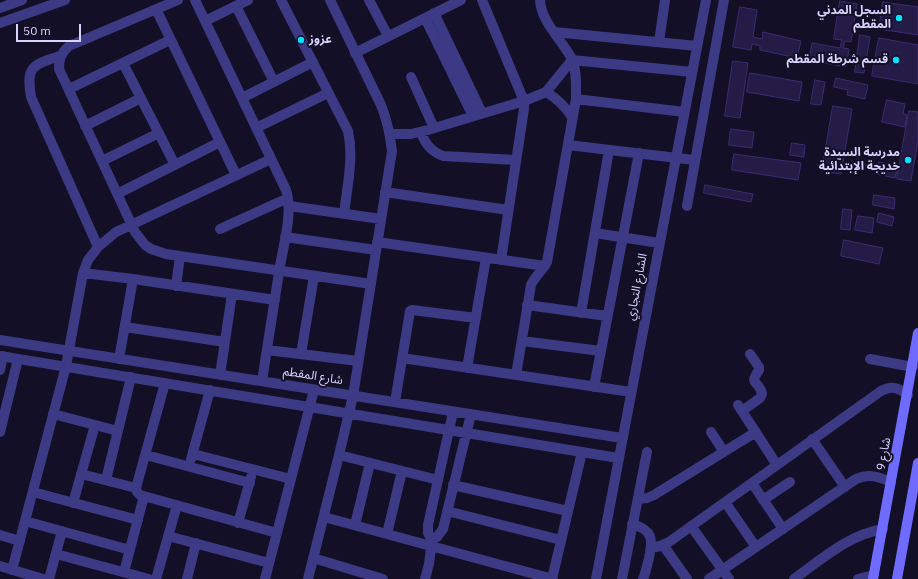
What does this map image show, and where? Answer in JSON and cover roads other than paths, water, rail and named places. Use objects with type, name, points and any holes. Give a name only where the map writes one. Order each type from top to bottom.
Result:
[{"type":"main road","name":"شارع 9","points":[[874,577],[918,333]]},
{"type":"main road","points":[[897,579],[914,505],[918,463]]},
{"type":"street","points":[[0,8],[22,0]]},
{"type":"street","points":[[0,23],[65,0]]},
{"type":"street","points":[[178,0],[68,46],[60,56],[59,69],[139,239],[152,249],[159,252],[370,284]]},
{"type":"street","points":[[195,0],[286,190],[289,202],[280,271],[262,381]]},
{"type":"street","points":[[205,21],[248,0]]},
{"type":"street","points":[[281,0],[348,131],[351,156],[344,214]]},
{"type":"street","points":[[308,579],[340,455],[353,396],[392,151],[390,134],[382,105],[330,0]]},
{"type":"street","points":[[369,0],[388,36]]},
{"type":"street","points":[[355,52],[461,0]]},
{"type":"street","points":[[482,0],[524,101],[501,260]]},
{"type":"street","points":[[516,376],[531,284],[534,278],[548,262],[576,99],[576,79],[572,60],[544,15],[540,0]]},
{"type":"street","points":[[659,42],[665,0]]},
{"type":"street","name":"الشارع التجاري","points":[[596,579],[706,0]]},
{"type":"street","points":[[687,206],[694,160],[724,0]]},
{"type":"street","points":[[236,6],[274,82]]},
{"type":"street","points":[[156,9],[236,175]]},
{"type":"street","points":[[430,15],[478,115]]},
{"type":"street","points":[[554,32],[697,46]]},
{"type":"street","points":[[69,89],[170,40]]},
{"type":"street","points":[[60,56],[40,62],[30,72],[28,82],[31,97],[98,247]]},
{"type":"street","points":[[390,134],[421,132],[524,101],[546,92],[572,60]]},
{"type":"street","points":[[572,60],[692,72]]},
{"type":"street","points":[[242,98],[312,62]]},
{"type":"street","points":[[123,63],[175,165]]},
{"type":"street","points":[[411,77],[434,128]]},
{"type":"street","points":[[546,92],[562,103],[572,117]]},
{"type":"street","points":[[256,128],[328,93]]},
{"type":"street","points":[[85,126],[141,98]]},
{"type":"street","points":[[576,99],[684,112]]},
{"type":"street","points":[[421,132],[423,140],[428,147],[435,153],[443,156],[516,160]]},
{"type":"street","points":[[102,161],[159,133]]},
{"type":"street","points":[[117,194],[220,142]]},
{"type":"street","points":[[568,145],[694,160]]},
{"type":"street","points":[[581,313],[610,150]]},
{"type":"street","points":[[594,387],[639,153]]},
{"type":"street","points":[[12,570],[66,366],[83,273],[88,260],[98,247],[110,236],[271,159]]},
{"type":"street","points":[[385,192],[508,210]]},
{"type":"street","points":[[220,229],[289,202],[344,214],[381,219]]},
{"type":"street","points":[[595,233],[659,243]]},
{"type":"street","points":[[285,237],[486,258],[545,266]]},
{"type":"street","points":[[176,286],[180,256]]},
{"type":"street","points":[[467,368],[486,258]]},
{"type":"street","points":[[83,273],[275,300]]},
{"type":"street","points":[[301,354],[314,276]]},
{"type":"street","points":[[119,359],[133,279]]},
{"type":"street","points":[[220,375],[232,294]]},
{"type":"street","points":[[527,305],[607,316]]},
{"type":"street","points":[[395,402],[410,311],[412,310],[476,318]]},
{"type":"street","points":[[125,327],[225,342]]},
{"type":"street","name":"شارع المقطم","points":[[0,340],[622,438]]},
{"type":"street","points":[[522,341],[601,351]]},
{"type":"street","points":[[267,350],[358,361]]},
{"type":"street","points":[[750,354],[759,367],[754,379],[762,394],[760,398],[740,408],[777,465]]},
{"type":"street","points":[[0,370],[2,356],[618,458]]},
{"type":"street","points":[[402,358],[631,392]]},
{"type":"street","points":[[0,432],[18,359]]},
{"type":"street","points":[[870,359],[913,367]]},
{"type":"street","points":[[106,480],[131,378]]},
{"type":"street","points":[[165,383],[136,488],[138,494],[276,533]]},
{"type":"street","points":[[651,548],[664,545],[886,388],[897,388],[908,395]]},
{"type":"street","points":[[189,467],[210,390]]},
{"type":"street","points":[[265,579],[314,390]]},
{"type":"street","points":[[425,579],[429,564],[431,543],[428,533],[428,525],[453,412]]},
{"type":"street","points":[[53,414],[118,431]]},
{"type":"street","points":[[431,543],[441,532],[471,414]]},
{"type":"street","points":[[73,503],[94,425]]},
{"type":"street","points":[[711,432],[724,452]]},
{"type":"street","points":[[638,498],[651,497],[756,432]]},
{"type":"street","points":[[812,439],[845,487]]},
{"type":"street","points":[[324,517],[387,534],[431,543],[552,579],[582,452]]},
{"type":"street","points":[[622,579],[647,452]]},
{"type":"street","points":[[193,454],[291,479]]},
{"type":"street","points":[[146,455],[250,483]]},
{"type":"street","points":[[340,455],[438,480]]},
{"type":"street","points":[[354,525],[370,463]]},
{"type":"street","points":[[238,523],[254,469]]},
{"type":"street","points":[[387,534],[402,471]]},
{"type":"street","points":[[81,474],[136,488]]},
{"type":"street","points":[[709,579],[856,479],[865,476],[874,476],[892,482]]},
{"type":"street","points":[[763,500],[790,482]]},
{"type":"street","points":[[752,483],[782,529]]},
{"type":"street","points":[[453,485],[568,511]]},
{"type":"street","points":[[32,492],[138,520]]},
{"type":"street","points":[[124,572],[144,496]]},
{"type":"street","points":[[724,502],[756,547]]},
{"type":"street","points":[[156,579],[177,505]]},
{"type":"street","points":[[447,511],[562,540]]},
{"type":"street","points":[[25,521],[130,550]]},
{"type":"street","points":[[632,524],[642,527],[649,533],[651,539],[651,548],[643,579]]},
{"type":"street","points":[[691,526],[729,579]]},
{"type":"street","points":[[794,579],[850,540],[866,533],[883,529]]},
{"type":"street","points":[[49,579],[62,531]]},
{"type":"street","points":[[0,535],[20,541]]},
{"type":"street","points":[[168,536],[269,563]]},
{"type":"street","points":[[187,579],[196,543]]},
{"type":"street","points":[[664,545],[686,579]]},
{"type":"street","points":[[56,554],[149,579]]},
{"type":"street","points":[[313,558],[383,579]]},
{"type":"street","points":[[0,566],[43,579]]},
{"type":"street","points":[[512,579],[515,569]]},
{"type":"street","points":[[858,579],[874,577]]},
{"type":"place","name":"السجل المدني المقطم","points":[[899,18]]},
{"type":"place","name":"عزوز","points":[[301,40]]},
{"type":"place","name":"قسم شرطة المقطم","points":[[896,60]]},
{"type":"place","name":"مدرسة السيدة خديجة الإبتدائية","points":[[908,160]]}]
